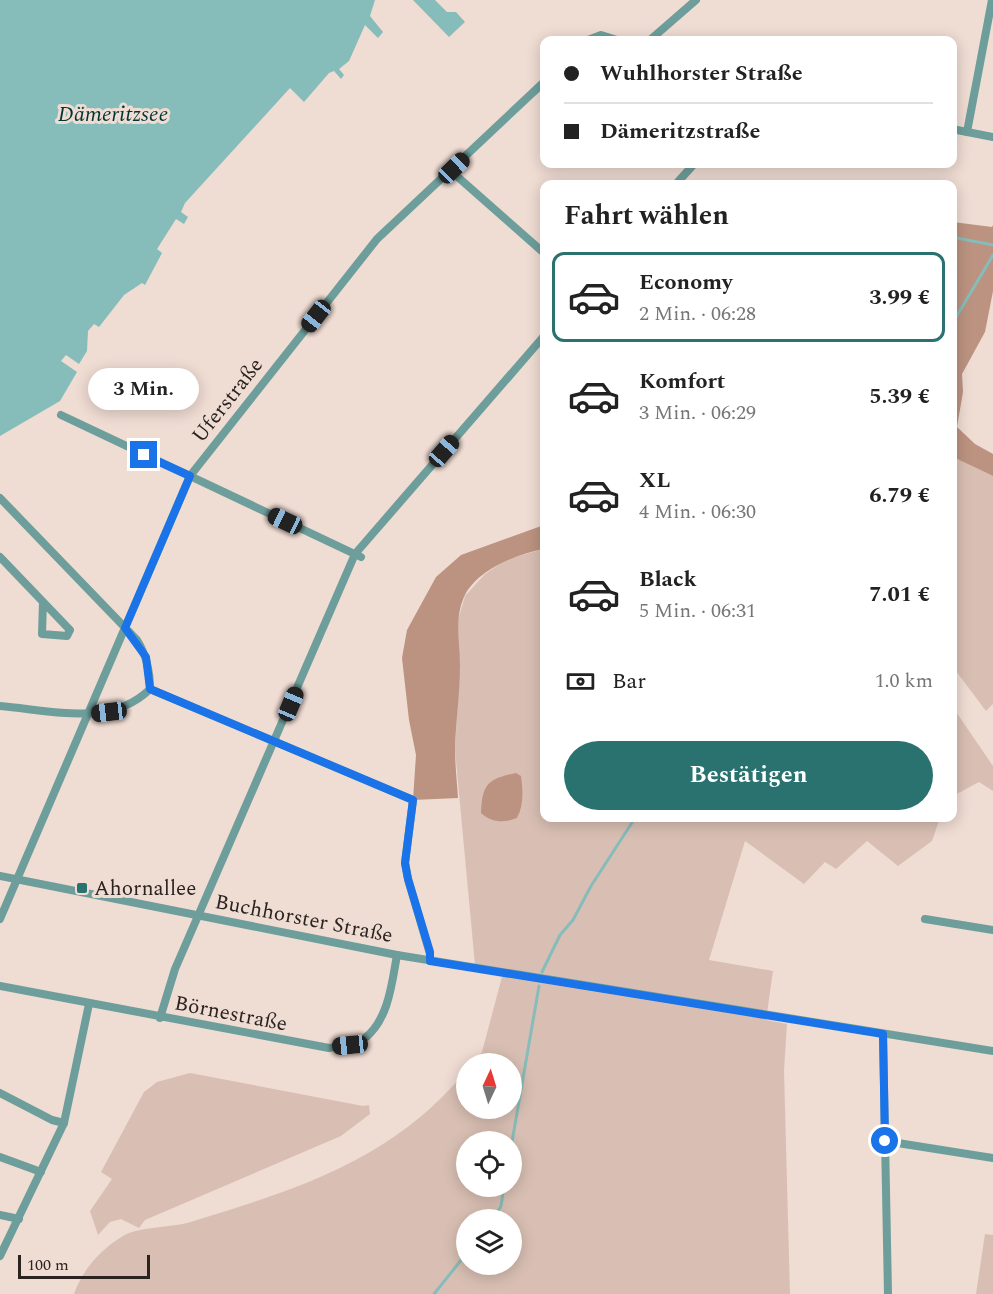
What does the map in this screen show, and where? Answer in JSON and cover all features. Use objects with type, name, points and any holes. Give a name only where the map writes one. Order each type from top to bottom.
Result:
[{"type":"street","points":[[655,36],[696,0]]},
{"type":"street","points":[[967,132],[991,0]]},
{"type":"street","name":"Uferstraße","points":[[0,919],[190,476],[377,239],[540,86]]},
{"type":"street","points":[[957,130],[993,137]]},
{"type":"street","points":[[680,180],[690,168]]},
{"type":"street","points":[[451,171],[540,249]]},
{"type":"street","points":[[160,1017],[172,978],[358,556],[540,341]]},
{"type":"street","points":[[61,416],[358,556]]},
{"type":"street","points":[[0,498],[125,628],[146,657],[150,689]]},
{"type":"street","points":[[0,557],[43,602]]},
{"type":"street","points":[[150,689],[413,800],[405,863],[430,952],[430,961]]},
{"type":"street","points":[[0,706],[88,714],[109,712],[126,706],[150,689]]},
{"type":"street","name":"Buchhorster Straße","points":[[0,876],[430,961],[993,1051]]},
{"type":"street","points":[[925,919],[993,930]]},
{"type":"street","name":"Börnestraße","points":[[0,986],[315,1047],[350,1045],[364,1039],[382,1014],[390,993],[397,955]]},
{"type":"street","points":[[0,1256],[64,1123],[89,1004]]},
{"type":"street","points":[[883,1034],[888,1294]]},
{"type":"street","points":[[0,1093],[52,1120],[64,1123]]},
{"type":"street","points":[[885,1141],[993,1158]]},
{"type":"street","points":[[0,1157],[41,1172]]},
{"type":"street","points":[[0,1215],[19,1219]]},
{"type":"shaded area","points":[[957,223],[992,227],[993,225],[993,291],[985,332],[962,374],[963,392],[957,427]]},
{"type":"shaded area","points":[[957,427],[975,444],[993,454],[993,476],[957,459]]},
{"type":"shaded area","points":[[957,459],[993,476],[993,704],[986,711],[957,672]]},
{"type":"shaded area","points":[[540,526],[540,550],[510,559],[487,571],[470,587],[461,606],[458,623],[460,675],[455,748],[458,798],[413,800],[416,755],[409,720],[402,658],[407,630],[436,577],[461,555]]},
{"type":"shaded area","points":[[540,550],[540,822],[939,822],[932,841],[898,866],[867,841],[836,869],[825,862],[804,884],[745,841],[709,960],[773,971],[766,1020],[787,1024],[784,1070],[790,1294],[74,1294],[82,1276],[93,1261],[123,1236],[138,1230],[186,1223],[233,1209],[307,1183],[342,1167],[375,1149],[407,1127],[437,1102],[456,1082],[456,1119],[522,1119],[522,1053],[481,1053],[503,973],[475,965],[455,750],[460,663],[457,646],[458,620],[465,596],[485,574],[507,559]]},
{"type":"shaded area","points":[[957,713],[993,766],[993,791],[979,782],[957,794]]},
{"type":"shaded area","points":[[516,773],[521,776],[522,792],[522,803],[517,818],[507,821],[489,819],[481,813],[485,789],[493,781]]},
{"type":"shaded area","points":[[190,1073],[363,1106],[369,1105],[370,1114],[341,1136],[145,1220],[139,1228],[121,1219],[110,1222],[98,1235],[90,1211],[112,1179],[101,1172],[144,1092],[157,1082]]},
{"type":"shaded area","points":[[985,1234],[993,1235],[993,1294],[976,1294]]},
{"type":"water","name":"Dämeritzsee","points":[[0,0],[375,0],[370,16],[383,32],[378,38],[365,25],[349,61],[339,69],[344,75],[341,79],[334,71],[329,73],[304,102],[290,88],[185,203],[181,212],[188,217],[184,224],[176,219],[157,249],[162,253],[145,285],[142,283],[124,295],[99,327],[94,324],[88,331],[87,351],[79,364],[66,355],[61,361],[77,372],[60,401],[0,436]]},
{"type":"water","points":[[413,0],[435,0],[447,12],[456,12],[465,22],[449,37]]},
{"type":"waterway","points":[[957,238],[993,245]]},
{"type":"waterway","points":[[957,316],[993,255]]},
{"type":"waterway","points":[[542,972],[560,935],[573,920],[591,886],[632,822]]},
{"type":"waterway","points":[[514,1131],[539,986]]},
{"type":"waterway","points":[[499,1209],[502,1197]]},
{"type":"waterway","points":[[434,1294],[456,1266]]},
{"type":"place","name":"Ahornallee","points":[[82,888]]},
{"type":"route","points":[[144,455],[190,476],[125,628],[137,640],[146,657],[150,689],[413,800],[405,863],[430,952],[430,961],[883,1034],[885,1141]]}]
